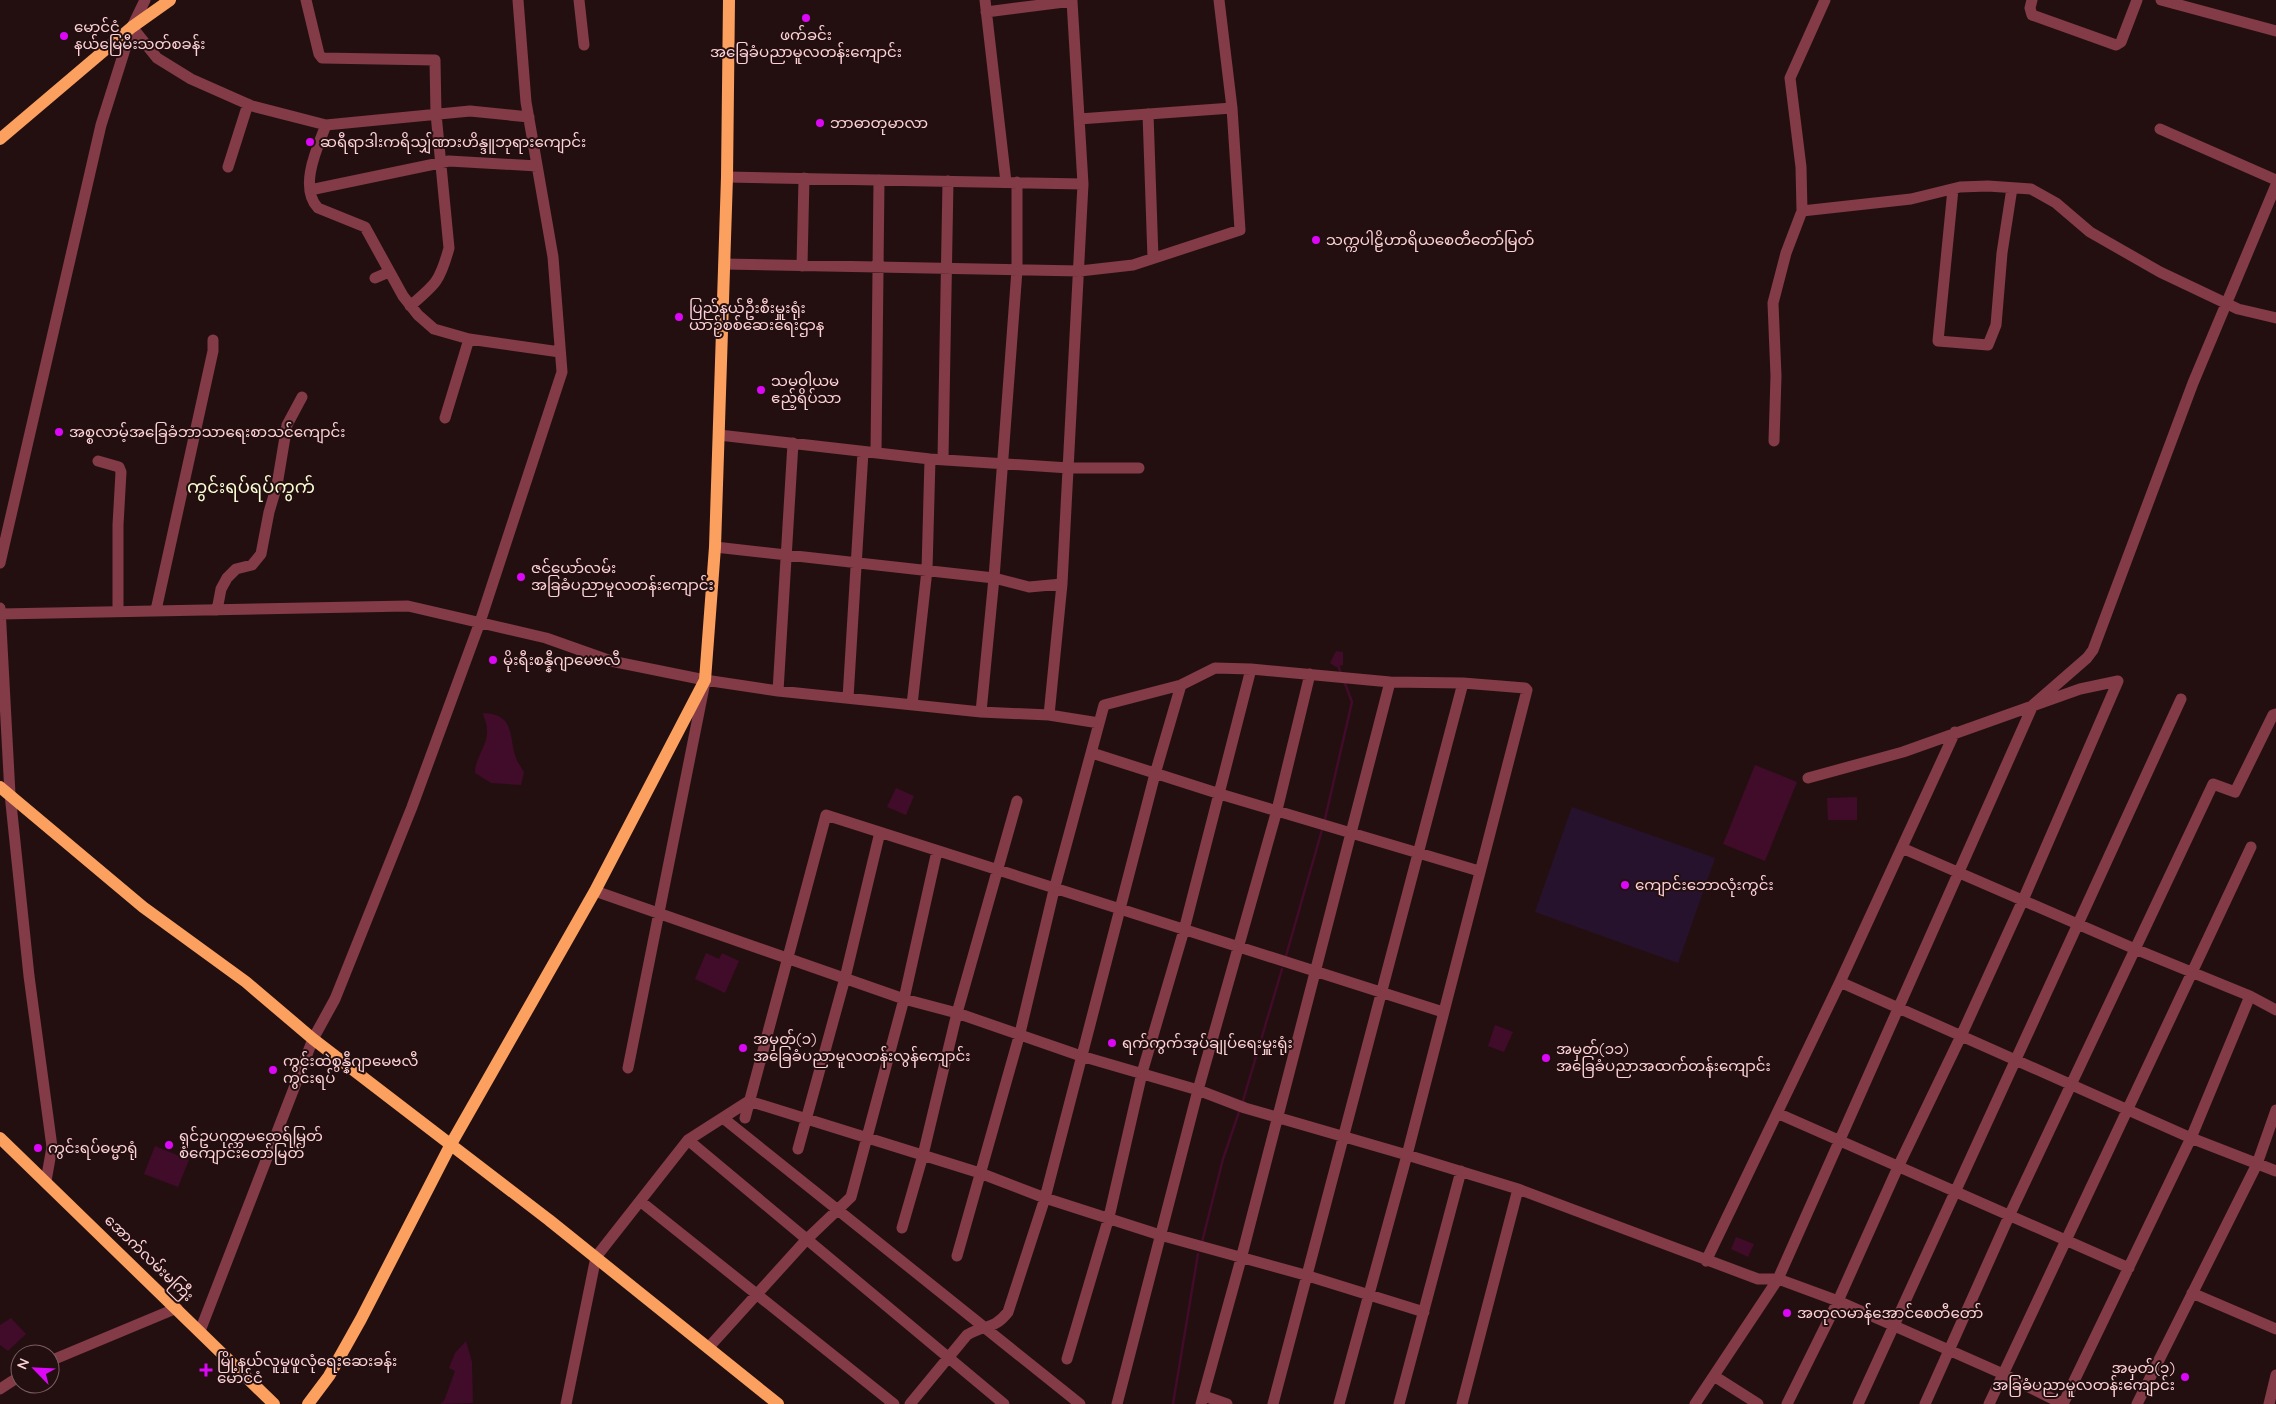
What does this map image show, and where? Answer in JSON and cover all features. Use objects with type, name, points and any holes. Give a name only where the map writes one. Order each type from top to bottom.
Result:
[{"type":"main road","points":[[0,140],[132,27],[170,0]]},
{"type":"main road","points":[[308,1404],[329,1376],[361,1319],[451,1144],[595,891],[705,680],[715,548],[719,435],[727,177],[729,0]]},
{"type":"main road","points":[[5,790],[143,907],[246,982],[313,1039],[596,1257],[778,1404]]},
{"type":"main road","name":"အောက်လမ်းမကြီး","points":[[0,1138],[200,1330],[274,1404]]},
{"type":"street","points":[[0,562],[101,125],[132,27],[145,0]]},
{"type":"street","points":[[306,0],[319,54],[322,58],[434,59],[436,114],[449,248],[444,267],[434,286],[410,306]]},
{"type":"street","points":[[200,1330],[313,1039],[335,999],[412,807],[480,622],[562,372],[553,257],[529,117],[518,0]]},
{"type":"street","points":[[579,0],[584,46]]},
{"type":"street","points":[[981,712],[994,578],[1017,270],[1012,182],[985,0]]},
{"type":"street","points":[[986,12],[1072,0],[1083,184],[1080,271],[1062,584],[1049,715]]},
{"type":"street","points":[[724,264],[947,270],[1080,271],[1133,265],[1240,230],[1232,108],[1219,0]]},
{"type":"street","points":[[1774,441],[1776,376],[1773,303],[1786,253],[1802,211],[1801,167],[1790,78],[1825,0]]},
{"type":"street","points":[[2032,0],[2030,8],[2032,15],[2116,45],[2121,42],[2137,0]]},
{"type":"street","points":[[2161,0],[2276,31]]},
{"type":"street","points":[[132,27],[157,58],[191,79],[248,104],[326,125],[470,111],[529,117]]},
{"type":"street","points":[[228,167],[248,104]]},
{"type":"street","points":[[1079,119],[1232,108]]},
{"type":"street","points":[[1148,114],[1153,258]]},
{"type":"street","points":[[326,125],[312,162],[310,190],[318,208],[365,228],[410,306],[434,329],[469,339],[560,352]]},
{"type":"street","points":[[1695,1404],[1778,1279],[2033,705],[2087,658],[2093,650],[2193,383],[2275,187],[2160,129]]},
{"type":"street","points":[[310,190],[441,162],[537,166]]},
{"type":"street","points":[[727,177],[1083,184]]},
{"type":"street","points":[[802,266],[804,178]]},
{"type":"street","points":[[876,452],[879,180]]},
{"type":"street","points":[[943,459],[948,181]]},
{"type":"street","points":[[1802,211],[1910,198],[1954,189],[1988,186],[2031,189],[2056,203],[2090,232],[2160,272],[2238,309],[2276,318]]},
{"type":"street","points":[[1954,189],[1938,341],[1988,345],[1996,325],[2002,254],[2012,188]]},
{"type":"street","points":[[375,278],[389,272]]},
{"type":"street","points":[[445,418],[469,339]]},
{"type":"street","points":[[156,610],[213,351],[213,340]]},
{"type":"street","points":[[217,610],[227,578],[236,569],[252,565],[261,554],[269,512],[278,485],[286,425],[302,397]]},
{"type":"street","points":[[719,435],[930,459],[1069,468],[1139,468]]},
{"type":"street","points":[[778,691],[793,443]]},
{"type":"street","points":[[848,698],[863,452]]},
{"type":"street","points":[[912,705],[927,570],[930,459]]},
{"type":"street","points":[[98,460],[119,466],[121,472],[118,526],[118,611]]},
{"type":"street","points":[[715,548],[994,578],[1029,587],[1062,584]]},
{"type":"street","points":[[0,606],[5,790],[52,1147],[46,1181]]},
{"type":"street","points":[[0,614],[408,606],[546,638],[611,661],[705,680],[778,691],[981,712],[1049,715],[1099,723]]},
{"type":"street","points":[[957,1256],[1020,1034],[1054,890],[1104,705],[1181,685],[1215,668],[1251,669],[1390,682],[1463,682],[1527,689],[1407,1155],[1339,1404]]},
{"type":"street","points":[[1067,1360],[1109,1217],[1142,1074],[1184,930],[1251,669]]},
{"type":"street","points":[[1117,1404],[1198,1090],[1277,810],[1310,674]]},
{"type":"street","points":[[628,1068],[705,680]]},
{"type":"street","points":[[1787,1404],[1838,1301],[1898,1167],[1961,1036],[2023,900],[2118,681],[2080,689],[1903,752],[1808,778]]},
{"type":"street","points":[[1227,1404],[1202,1400],[1241,1259],[1390,682]]},
{"type":"street","points":[[1273,1404],[1305,1275],[1463,682]]},
{"type":"street","points":[[910,1404],[967,1335],[985,1327],[999,1324],[1008,1312],[1045,1198],[1155,774],[1181,685]]},
{"type":"street","points":[[1858,1404],[2181,699]]},
{"type":"street","points":[[1925,1404],[1950,1352],[2010,1214],[2213,784],[2235,792],[2272,715],[2276,714]]},
{"type":"street","points":[[1082,720],[1093,748],[1155,774],[1479,871]]},
{"type":"street","points":[[1706,1261],[1840,982],[1955,732]]},
{"type":"street","points":[[902,1228],[923,1155],[957,1013],[1017,801]]},
{"type":"street","points":[[745,1118],[824,816],[827,815],[1119,911],[1315,970],[1443,1012]]},
{"type":"street","points":[[798,1149],[845,978],[880,832]]},
{"type":"street","points":[[1902,848],[2135,949],[2250,996],[2276,1010]]},
{"type":"street","points":[[1989,1404],[2251,848]]},
{"type":"street","points":[[709,1347],[807,1239],[850,1197],[904,999],[937,851]]},
{"type":"street","points":[[595,891],[659,915],[904,999],[957,1013],[1081,1056],[1198,1090],[1240,1107],[1518,1189],[1706,1261],[1758,1279],[1778,1279],[1838,1301],[2003,1374],[2063,1404],[2191,1138],[2250,996]]},
{"type":"street","points":[[1840,982],[2191,1138],[2276,1172]]},
{"type":"street","points":[[566,1404],[596,1257],[688,1140],[749,1101],[980,1173],[1045,1198],[1109,1217],[1160,1235],[1241,1259],[1305,1275],[1424,1312]]},
{"type":"street","points":[[2137,1404],[2257,1164],[2276,1110]]},
{"type":"street","points":[[1777,1113],[2129,1268]]},
{"type":"street","points":[[723,1118],[1080,1404]]},
{"type":"street","points":[[688,1140],[1004,1404]]},
{"type":"street","points":[[1399,1404],[1461,1171]]},
{"type":"street","points":[[1462,1404],[1518,1189]]},
{"type":"street","points":[[640,1201],[894,1404]]},
{"type":"street","points":[[2192,1293],[2276,1329]]},
{"type":"street","points":[[60,1357],[177,1308]]},
{"type":"street","points":[[2269,1404],[2276,1375]]},
{"type":"street","points":[[1714,1376],[1758,1404]]},
{"type":"shaded area","points":[[1336,651],[1343,652],[1343,665],[1336,667],[1330,663]]},
{"type":"shaded area","points":[[483,713],[500,717],[508,726],[516,757],[524,772],[521,785],[491,783],[475,773],[487,735],[487,726]]},
{"type":"shaded area","points":[[1755,765],[1797,782],[1765,861],[1723,844]]},
{"type":"shaded area","points":[[896,788],[914,796],[906,815],[887,807]]},
{"type":"shaded area","points":[[1857,797],[1857,820],[1828,820],[1827,798]]},
{"type":"shaded area","name":"ကျောင်းဘောလုံးကွင်း","points":[[1572,807],[1715,858],[1678,963],[1535,912]]},
{"type":"shaded area","points":[[706,953],[719,959],[722,953],[739,961],[725,993],[695,979]]},
{"type":"shaded area","points":[[1495,1025],[1513,1032],[1504,1052],[1488,1046]]},
{"type":"shaded area","points":[[155,1146],[189,1160],[178,1187],[144,1174]]},
{"type":"shaded area","points":[[1736,1237],[1754,1244],[1748,1257],[1731,1249]]},
{"type":"shaded area","points":[[11,1318],[26,1334],[15,1344],[10,1344],[8,1351],[0,1345],[0,1325]]},
{"type":"shaded area","points":[[466,1341],[472,1362],[473,1403],[440,1404],[444,1401],[455,1371],[449,1368],[455,1353]]},
{"type":"waterway","points":[[1338,665],[1341,674]]},
{"type":"waterway","points":[[1325,819],[1352,702],[1344,681]]},
{"type":"waterway","points":[[1286,956],[1322,830]]},
{"type":"waterway","points":[[1242,1104],[1282,969]]},
{"type":"waterway","points":[[1202,1242],[1223,1159],[1240,1109]]},
{"type":"waterway","points":[[1173,1404],[1198,1254]]},
{"type":"place","name":"ဖက်ခင်း အခြေခံပညာမူလတန်းကျောင်း","points":[[806,18]]},
{"type":"place","name":"မောင်ငံ နယ်မြေမီးသတ်စခန်း","points":[[64,36]]},
{"type":"place","name":"ဘာဓာတုမာလာ","points":[[820,123]]},
{"type":"place","name":"ဆရီရာဒါးကရိသျှ်ဏားဟိန္ဒူဘုရားကျောင်း","points":[[310,142]]},
{"type":"place","name":"သက္ကပါဠိဟာရိယစေတီတော်မြတ်","points":[[1316,240]]},
{"type":"place","name":"ပြည်နယ်ဦးစီးမှူးရုံး ယာဉ်စစ်ဆေးရေးဌာန","points":[[679,317]]},
{"type":"place","name":"သမဝါယမ ဧည့်ရိပ်သာ","points":[[761,390]]},
{"type":"place","name":"အစ္စလာမ့်အခြေခံဘာသာရေးစာသင်ကျောင်း","points":[[59,432]]},
{"type":"place","name":"ဇင်ယော်လမ်း အခြခံပညာမူလတန်းကျောင်း","points":[[521,577]]},
{"type":"place","name":"မိုးရီးစန္နီဂျာမေဗလီ","points":[[493,660]]},
{"type":"place","name":"ကျောင်းဘောလုံးကွင်း","points":[[1625,885]]},
{"type":"place","name":"ရက်ကွက်အုပ်ချုပ်ရေးမှူးရုံး","points":[[1112,1043]]},
{"type":"place","name":"အမှတ်(၁) အခြေခံပညာမူလတန်းလွန်ကျောင်း","points":[[743,1048]]},
{"type":"place","name":"အမှတ်(၁၁) အခြေခံပညာအထက်တန်းကျောင်း","points":[[1546,1058]]},
{"type":"place","name":"ကွင်းထဲစွန္နီဂျာမေဗလီ ကွင်းရပ်","points":[[273,1070]]},
{"type":"place","name":"ရှင်ဥပဂုတ္တမထေရ်မြတ် စံကျောင်းတော်မြတ်","points":[[169,1145]]},
{"type":"place","name":"ကွင်းရပ်ဓမ္မာရုံ","points":[[38,1148]]},
{"type":"place","name":"အတုလမာန်အောင်စေတီတော်","points":[[1787,1313]]},
{"type":"place","name":"မြို့နယ်လူမှုဖူလုံရေးဆေးခန်း မောင်ငံ","points":[[206,1370]]},
{"type":"place","name":"အမှတ်(၁) အခြခံပညာမူလတန်းကျောင်း","points":[[2185,1377]]},
{"type":"district","name":"ကွင်းရပ်ရပ်ကွက်","points":[[251,487]]}]
